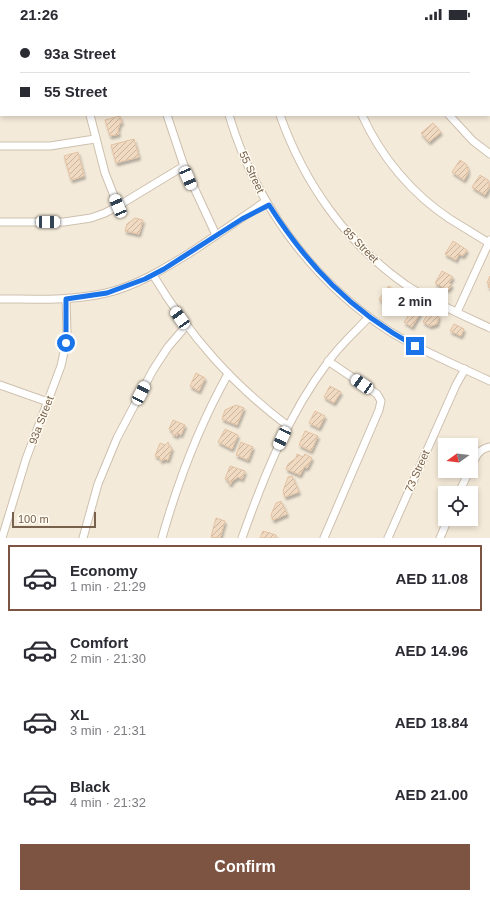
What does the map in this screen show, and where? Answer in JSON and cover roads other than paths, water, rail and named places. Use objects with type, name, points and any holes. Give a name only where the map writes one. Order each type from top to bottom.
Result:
[{"type":"street","points":[[417,28],[425,28]]},
{"type":"street","points":[[90,116],[105,173],[118,206]]},
{"type":"street","points":[[167,116],[184,166],[196,195],[216,235]]},
{"type":"street","name":"55 Street","points":[[229,116],[243,154],[267,203],[288,234],[330,284],[367,315],[403,339],[490,381]]},
{"type":"street","name":"85 Street","points":[[280,116],[298,160],[312,184],[324,204],[354,240],[376,261],[407,285],[490,328]]},
{"type":"street","points":[[363,116],[389,161],[416,192],[449,218],[489,242],[457,312]]},
{"type":"street","points":[[450,116],[472,141],[490,154]]},
{"type":"street","points":[[0,146],[50,146],[95,139]]},
{"type":"street","points":[[0,222],[78,221],[105,213],[184,166]]},
{"type":"street","points":[[0,299],[66,299],[107,293],[126,287],[153,275],[267,203]]},
{"type":"street","points":[[153,275],[186,326],[228,374],[257,401],[288,426]]},
{"type":"street","name":"93a Street","points":[[2,538],[16,488],[61,366],[66,343],[66,299]]},
{"type":"street","points":[[242,538],[266,475],[288,426],[313,382],[328,361],[367,315]]},
{"type":"street","points":[[83,538],[100,478],[117,438],[153,370],[168,347],[186,326]]},
{"type":"street","points":[[324,538],[381,406],[380,397],[373,391],[328,361]]},
{"type":"street","name":"73 Street","points":[[389,537],[463,369]]},
{"type":"street","points":[[162,538],[174,496],[187,460],[206,416],[228,374]]},
{"type":"street","points":[[0,385],[48,402]]},
{"type":"street","points":[[478,454],[485,448],[490,447]]},
{"type":"street","points":[[440,538],[445,526]]}]
